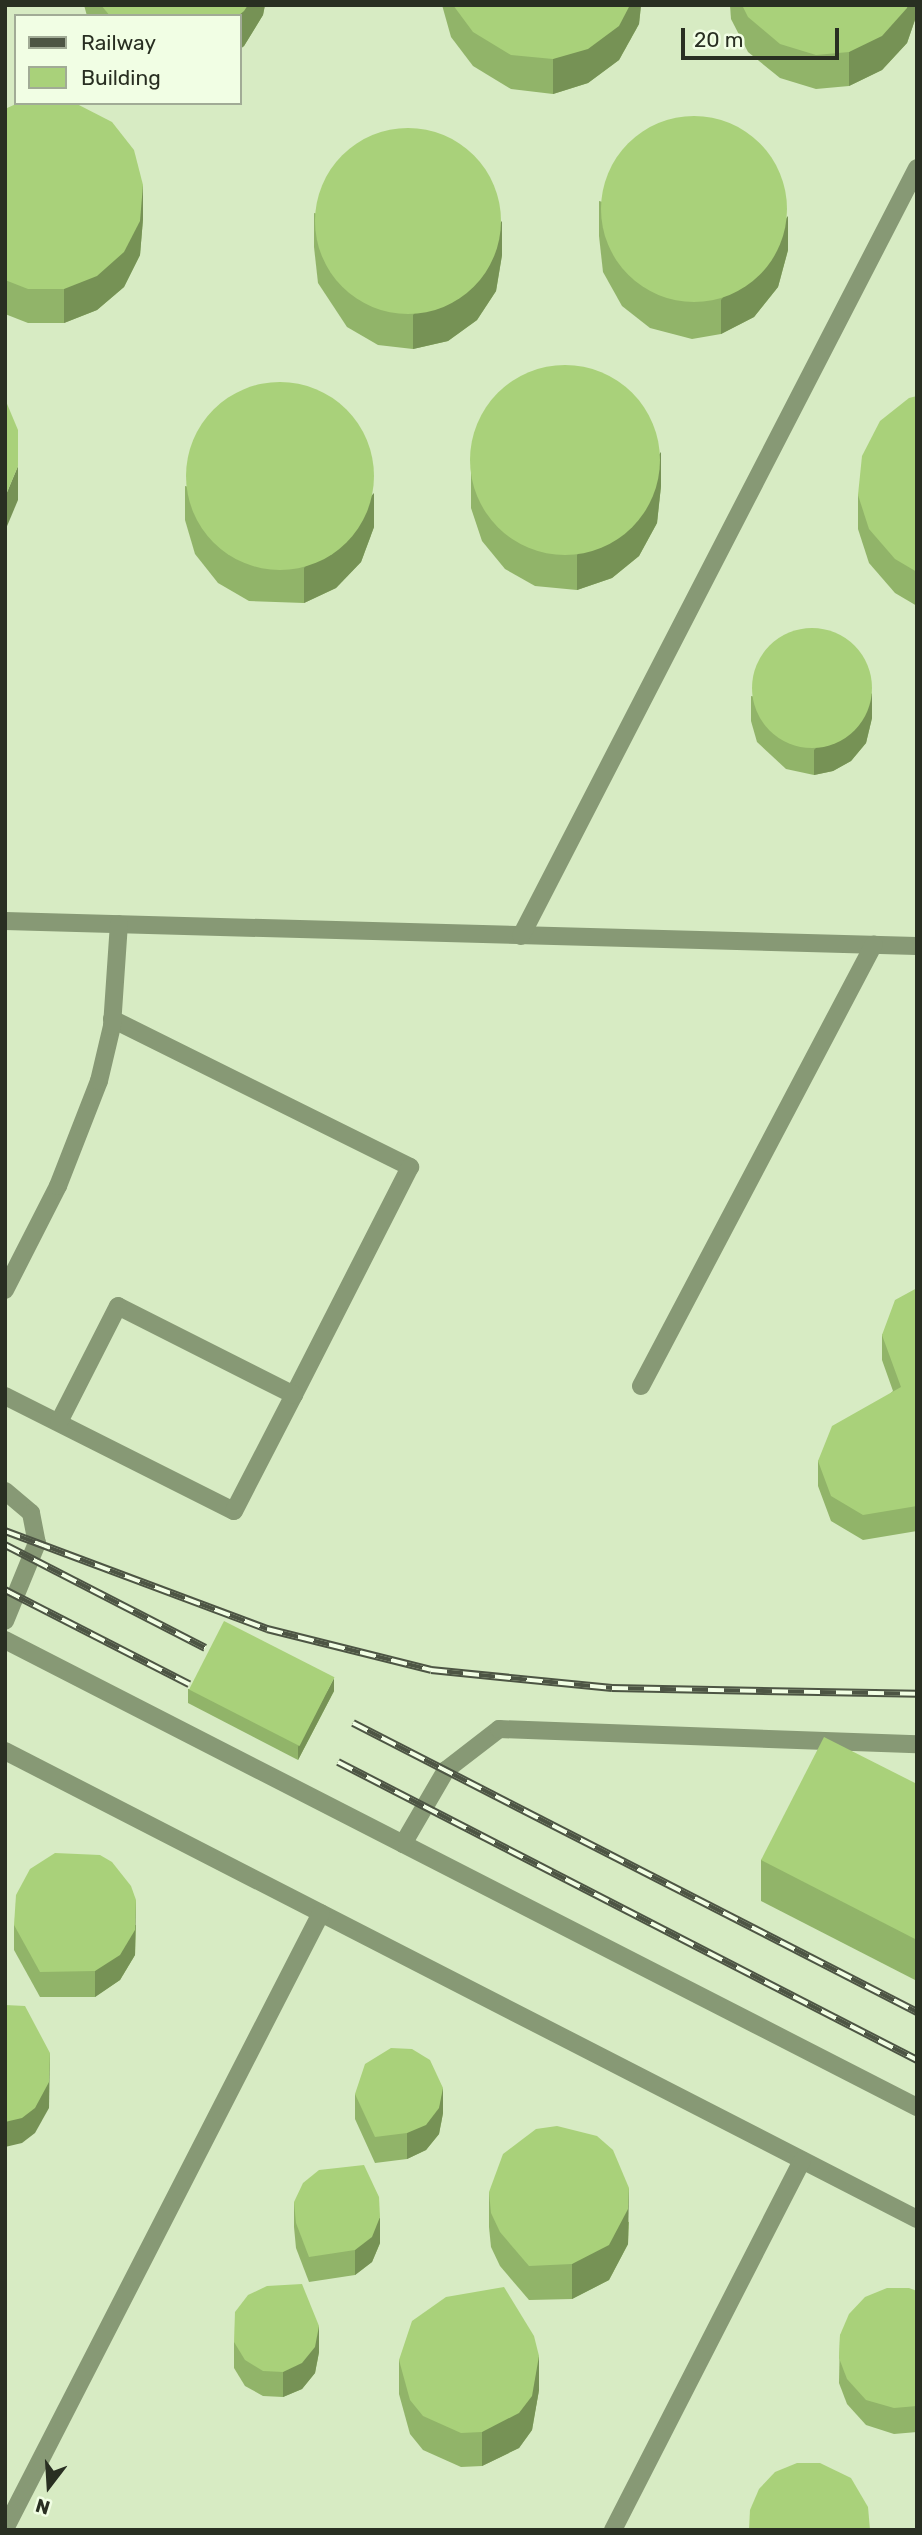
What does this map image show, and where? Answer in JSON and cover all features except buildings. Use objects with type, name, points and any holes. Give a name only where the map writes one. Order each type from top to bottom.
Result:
[{"type":"lane","points":[[521,936],[917,168]]},
{"type":"lane","points":[[5,921],[917,946]]},
{"type":"lane","points":[[5,1290],[83,1126],[99,1081],[112,1019],[119,924]]},
{"type":"lane","points":[[640,1386],[874,945]]},
{"type":"lane","points":[[5,1395],[234,1511],[410,1167],[112,1019]]},
{"type":"lane","points":[[59,1422],[118,1306],[294,1395]]},
{"type":"lane","points":[[5,1491],[32,1513],[37,1543],[5,1621]]},
{"type":"lane","points":[[5,1640],[917,2107]]},
{"type":"lane","points":[[403,1844],[446,1770],[499,1729],[917,1744]]},
{"type":"lane","points":[[5,1751],[917,2218]]},
{"type":"lane","points":[[5,2529],[321,1913]]},
{"type":"lane","points":[[613,2530],[802,2160]]},
{"type":"shaded area","points":[[5,5],[917,5],[917,2530],[5,2530]]},
{"type":"railway","points":[[5,1531],[267,1629],[431,1670],[612,1688],[917,1694]]},
{"type":"railway","points":[[5,1545],[205,1648]]},
{"type":"railway","points":[[5,1590],[189,1684]]},
{"type":"railway","points":[[353,1723],[917,2012]]},
{"type":"railway","points":[[338,1762],[917,2060]]}]
